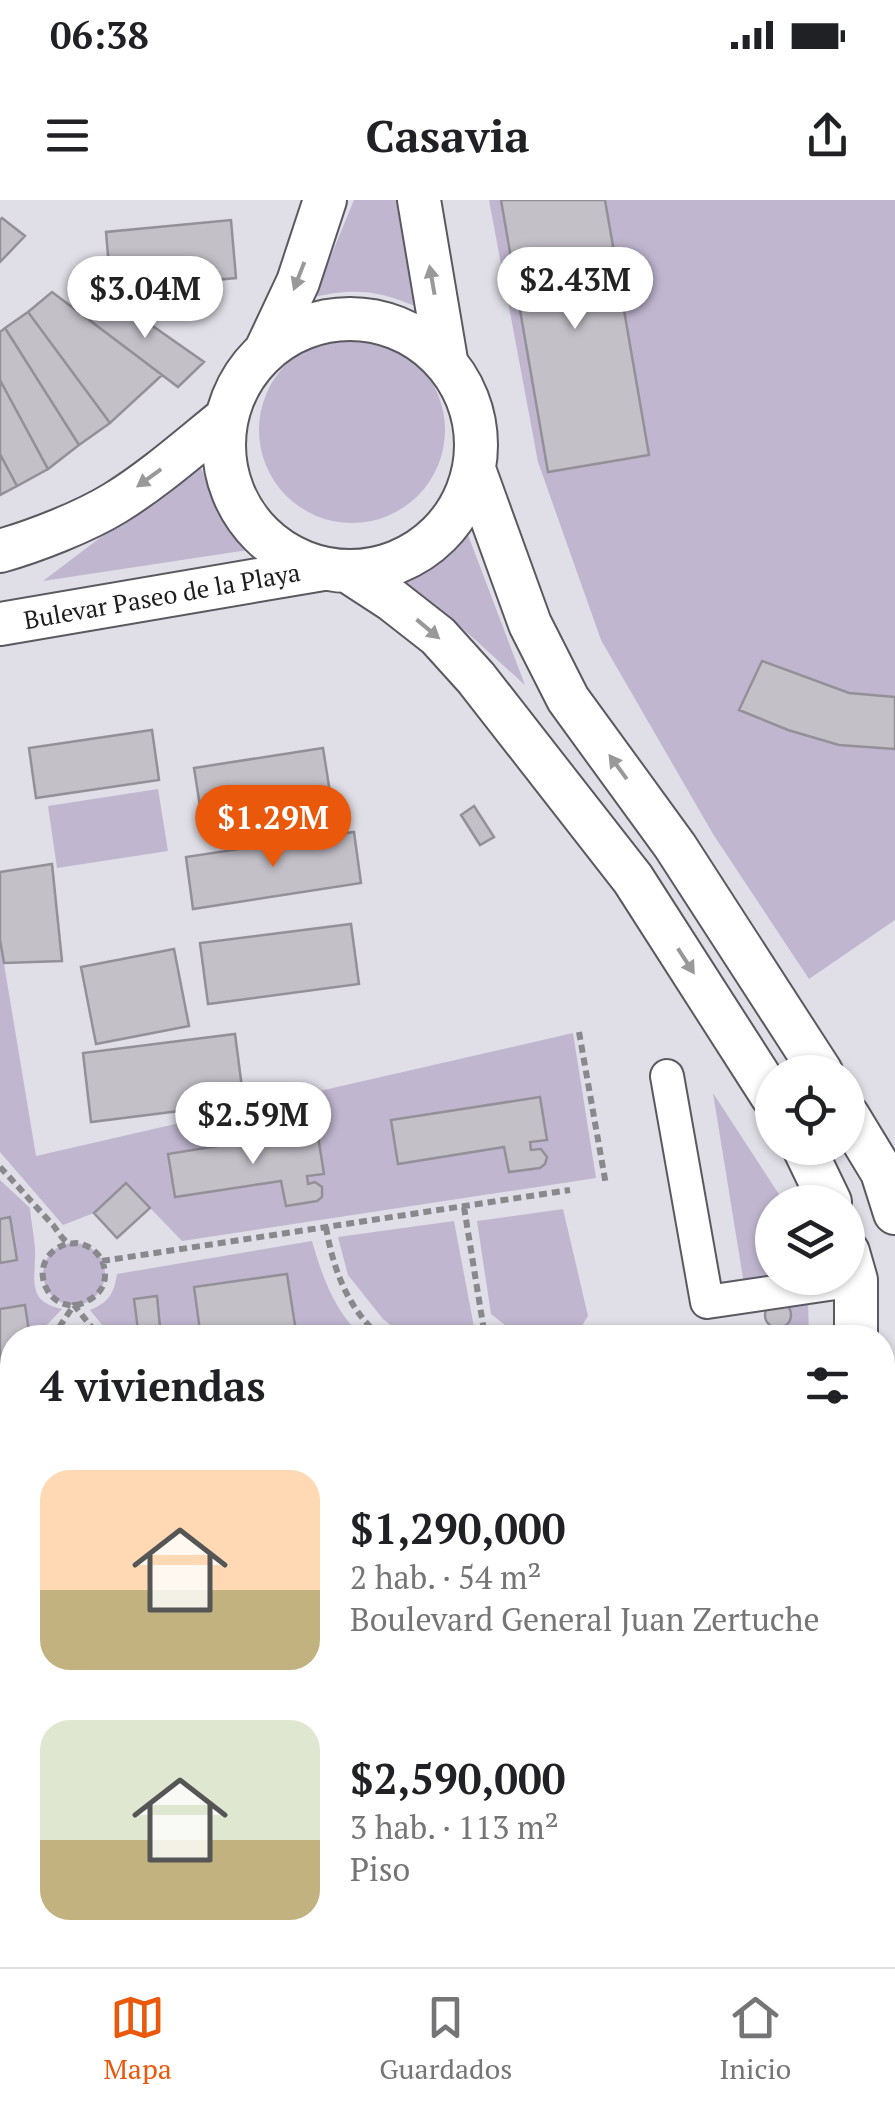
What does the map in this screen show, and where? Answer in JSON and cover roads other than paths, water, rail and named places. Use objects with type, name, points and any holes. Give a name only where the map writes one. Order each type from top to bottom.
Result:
[{"type":"main road","points":[[266,350],[298,282],[326,200]]},
{"type":"main road","points":[[419,200],[446,360]]},
{"type":"main road","points":[[336,570],[392,565],[430,544],[459,512],[475,472],[478,432],[468,394],[446,360],[415,335],[378,321],[338,318],[299,328],[266,350],[240,380],[226,418],[223,457],[234,496],[255,530],[286,555],[336,570],[392,600],[438,636],[476,678],[633,878],[755,1069]]},
{"type":"main road","points":[[0,551],[31,542],[114,504],[226,418]]},
{"type":"main road","points":[[475,472],[530,624],[568,699],[675,846],[810,1055]]},
{"type":"main road","name":"Bulevar Paseo de la Playa","points":[[0,624],[336,570]]},
{"type":"main road","points":[[865,1144],[882,1172],[895,1213]]},
{"type":"main road","points":[[854,1295],[855,1325]]},
{"type":"lane","points":[[667,1076],[707,1302],[755,1290]]}]
